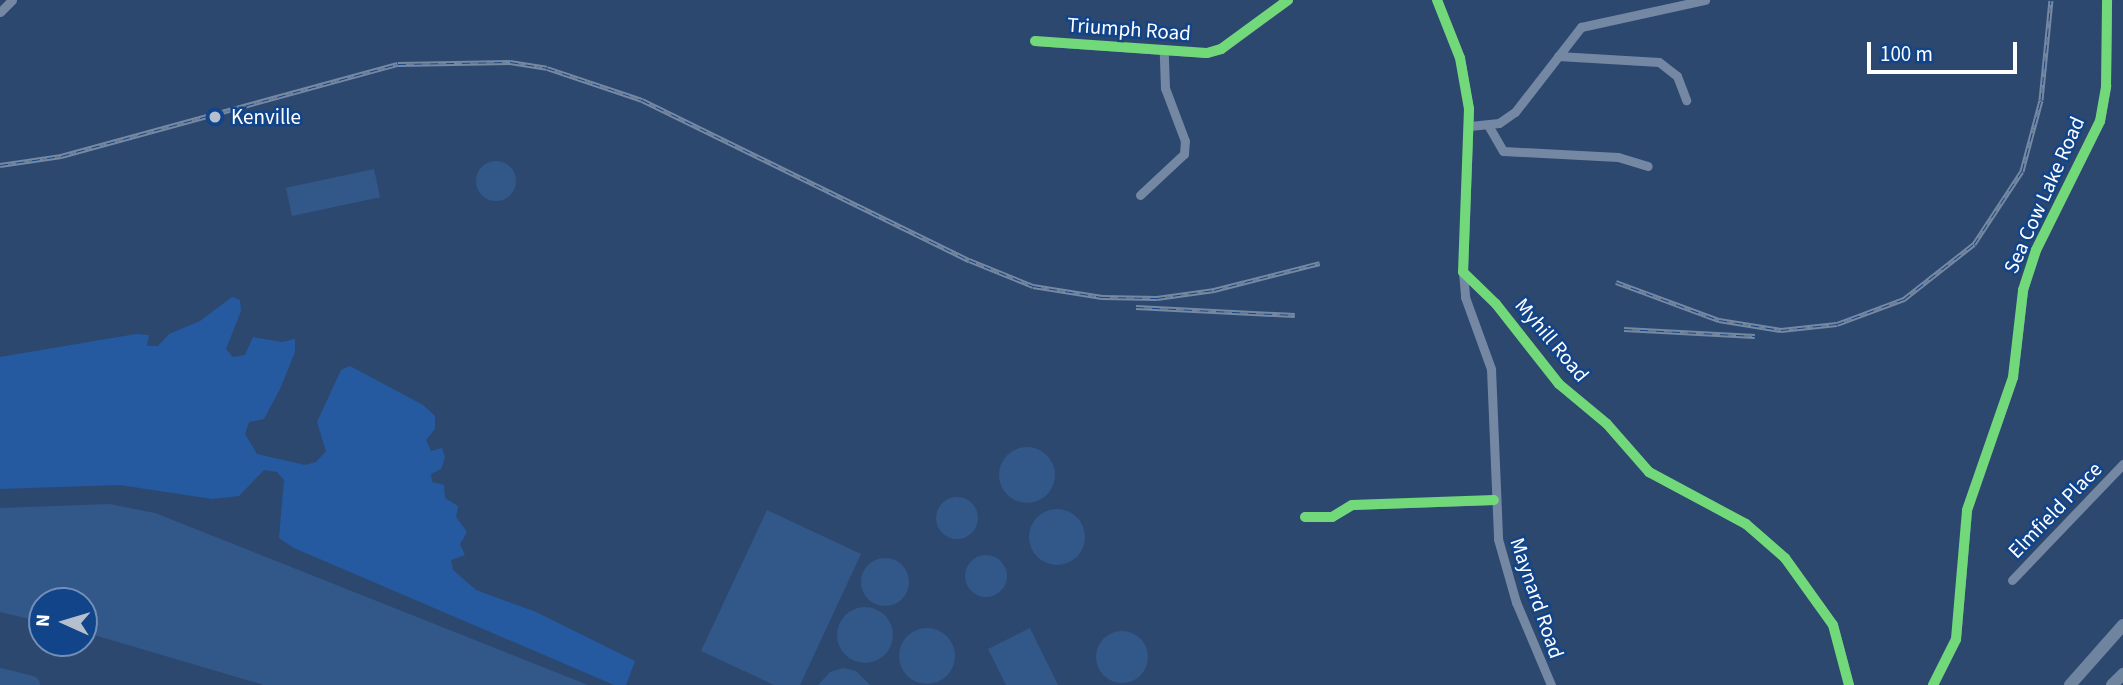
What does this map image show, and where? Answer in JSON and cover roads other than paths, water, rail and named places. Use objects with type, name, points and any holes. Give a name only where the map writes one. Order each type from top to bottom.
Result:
[{"type":"main road","points":[[2070,685],[2123,625]]},
{"type":"main road","points":[[2112,685],[2123,674]]},
{"type":"street","points":[[0,12],[12,0]]},
{"type":"street","name":"Triumph Road","points":[[1035,41],[1213,52],[1288,0]]},
{"type":"street","points":[[1437,0],[1464,75],[1470,126],[1463,272]]},
{"type":"street","points":[[1470,126],[1488,125],[1515,112],[1581,27],[1705,0]]},
{"type":"street","name":"Sea Cow Lake Road","points":[[1933,685],[1956,639],[1967,510],[2013,377],[2026,280],[2100,121],[2106,86],[2107,0]]},
{"type":"street","points":[[1140,195],[1184,154],[1185,141],[1165,89],[1164,51]]},
{"type":"street","points":[[1558,57],[1659,62],[1677,76],[1686,100]]},
{"type":"street","points":[[1488,125],[1503,151],[1618,158],[1647,166]]},
{"type":"street","name":"Maynard Road","points":[[1463,272],[1465,297],[1492,369],[1495,525],[1516,602],[1552,685]]},
{"type":"street","name":"Myhill Road","points":[[1463,272],[1496,304],[1559,384],[1607,424],[1649,472],[1746,524],[1785,558],[1833,625],[1849,685]]},
{"type":"street","name":"Elmfield Place","points":[[2012,580],[2123,464]]},
{"type":"street","points":[[1305,517],[1332,517],[1352,505],[1494,500]]},
{"type":"waterway","points":[[0,677],[31,685]]},
{"type":"railway","points":[[1616,282],[1719,320],[1781,330],[1837,324],[1904,299],[1974,244],[2022,171],[2041,100],[2051,0]]},
{"type":"railway","points":[[0,165],[61,156],[398,64],[510,62],[547,68],[642,100],[969,260],[1033,286],[1102,297],[1157,298],[1214,290],[1320,263]]},
{"type":"railway","points":[[1136,307],[1295,315]]},
{"type":"railway","points":[[1624,329],[1755,336]]},
{"type":"place","name":"Kenville","points":[[215,117]]}]
